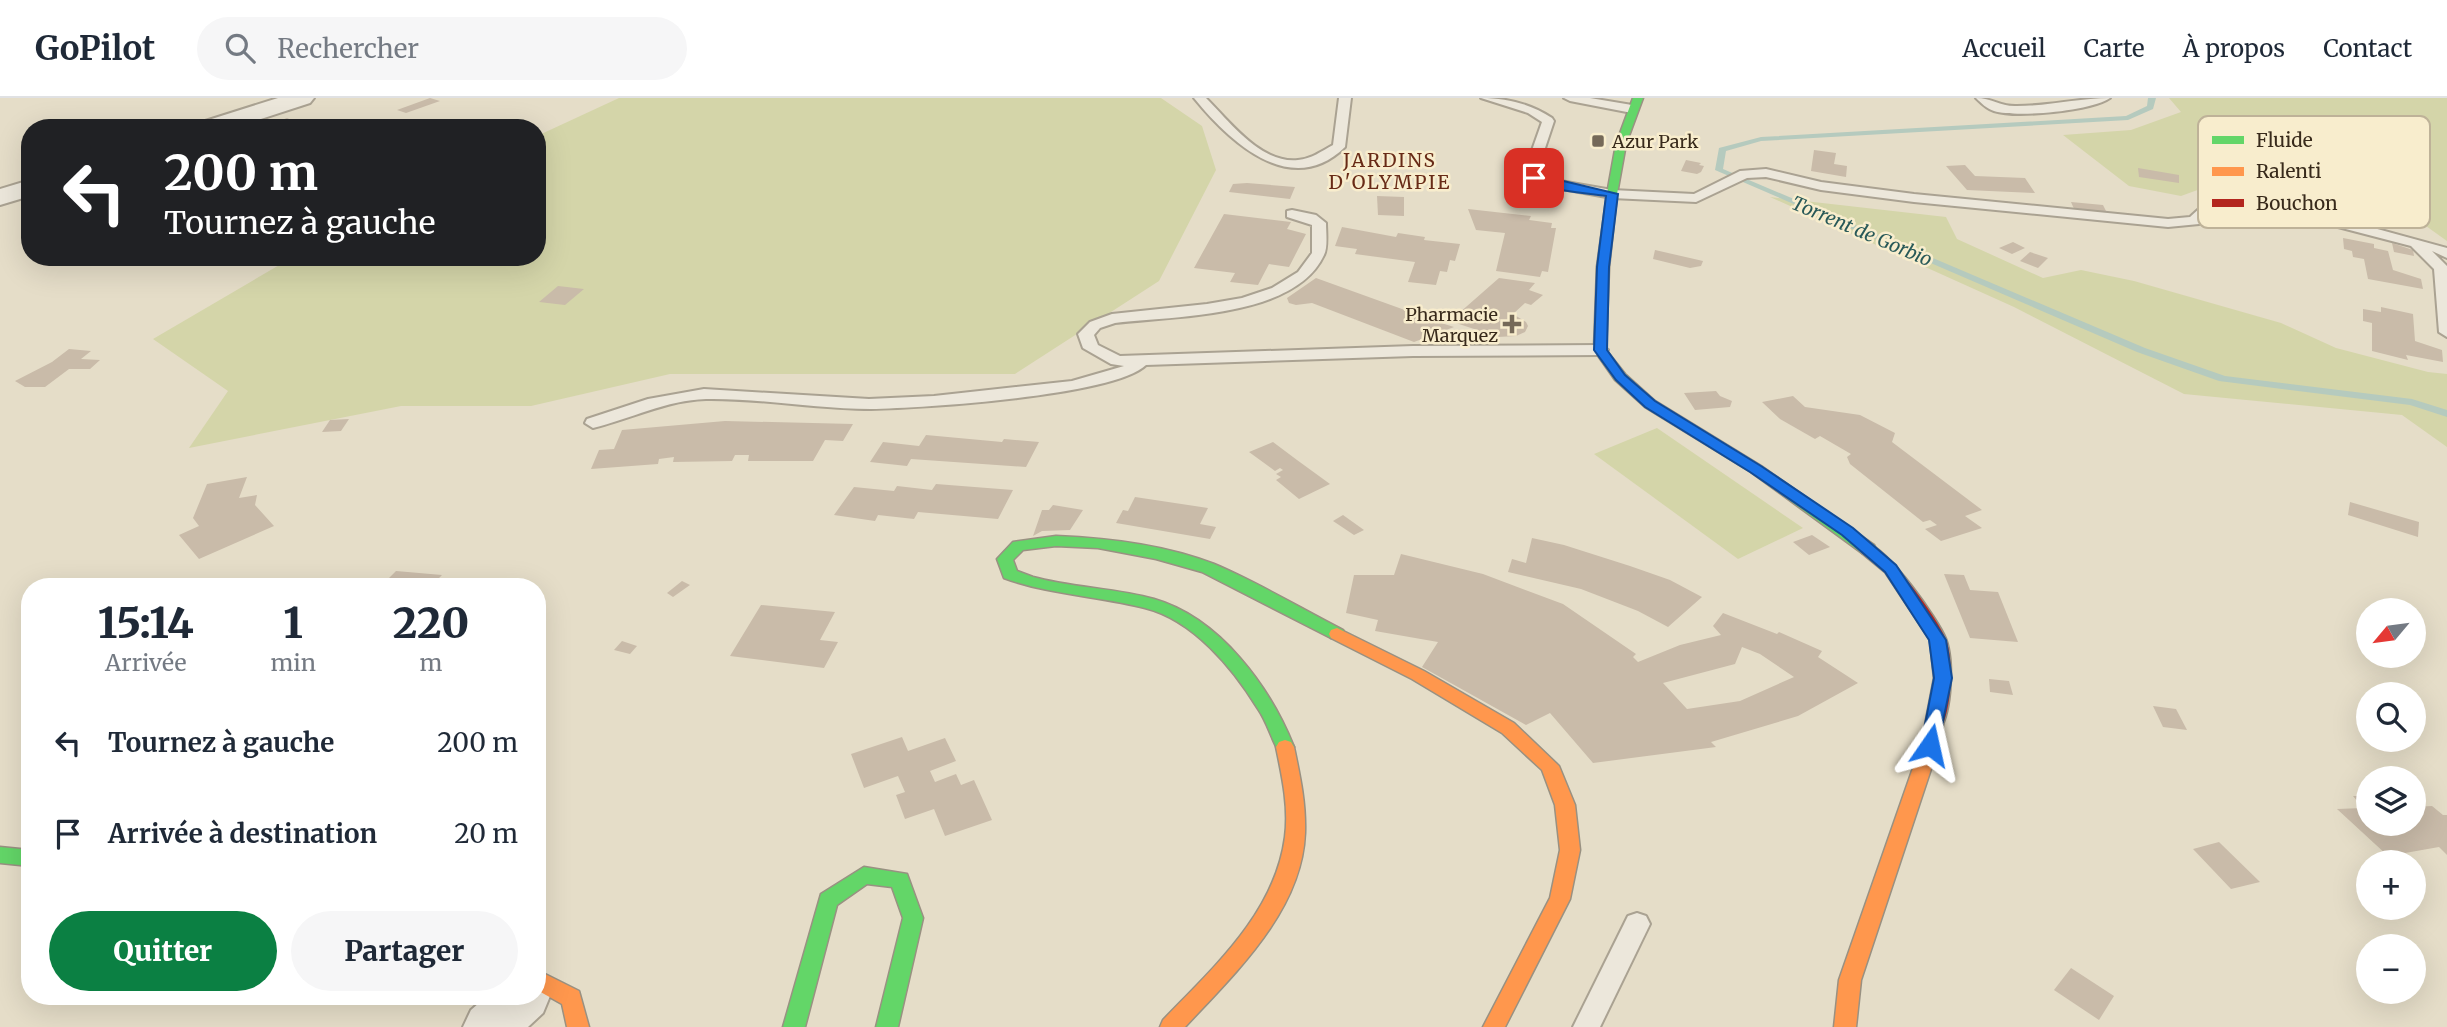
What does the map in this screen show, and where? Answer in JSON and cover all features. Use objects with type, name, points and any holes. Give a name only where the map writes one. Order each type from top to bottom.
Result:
[{"type":"street","points":[[236,119],[302,98]]},
{"type":"street","points":[[1635,103],[1621,144],[1612,194],[1603,267],[1601,350],[1620,377],[1650,404],[1756,469],[1825,516],[1891,568],[1938,640],[1943,678],[1930,745],[1850,980],[1845,1027]]},
{"type":"street","points":[[0,197],[21,191]]},
{"type":"street","points":[[1171,1027],[1259,928],[1289,875],[1299,825],[1295,772],[1277,724],[1244,674],[1201,631],[1157,606],[1033,585],[1010,574],[1005,559],[1018,546],[1056,541],[1098,543],[1156,554],[1208,568],[1418,676],[1508,727],[1550,766],[1565,805],[1570,850],[1560,898],[1494,1027]]},
{"type":"street","points":[[0,855],[21,857]]},
{"type":"street","points":[[794,1027],[828,900],[864,875],[900,880],[913,918],[887,1027]]},
{"type":"street","points":[[546,988],[571,998],[578,1027]]},
{"type":"street","points":[[490,1027],[513,1005]]},
{"type":"lane","points":[[1200,98],[1253,152],[1276,161],[1301,165],[1320,160],[1339,147],[1345,98]]},
{"type":"lane","points":[[1487,98],[1532,110],[1548,121],[1530,173],[1534,178],[1612,194],[1647,198],[1696,198],[1745,174],[1766,173],[1821,186],[1914,198],[2168,223],[2194,221],[2198,217]]},
{"type":"lane","points":[[1570,98],[1635,103]]},
{"type":"lane","points":[[1982,98],[1994,108],[2012,109],[2088,103],[2105,98]]},
{"type":"lane","points":[[1292,214],[1311,218],[1319,223],[1322,236],[1322,249],[1301,279],[1258,298],[1228,306],[1144,313],[1112,319],[1096,325],[1086,334],[1091,348],[1116,361],[1413,351],[1601,350]]},
{"type":"lane","points":[[2360,228],[2414,241],[2447,254]]},
{"type":"lane","points":[[2414,241],[2441,268],[2447,332]]},
{"type":"lane","points":[[593,423],[654,403],[704,394],[869,404],[934,401],[1072,386],[1120,374],[1146,360]]},
{"type":"lane","points":[[1586,1027],[1637,924]]},
{"type":"green space","points":[[619,98],[1161,98],[1202,126],[1216,170],[1159,281],[1015,374],[670,374],[531,406],[401,406],[189,448],[228,391],[153,339],[278,266],[546,266],[546,132]]},
{"type":"green space","points":[[2169,98],[2447,98],[2447,241],[2429,228],[2430,116],[2198,116],[2198,190],[2181,196],[2129,186],[2063,135],[2131,130],[2181,112]]},
{"type":"green space","points":[[1770,197],[1946,217],[1957,239],[2043,278],[2081,270],[2134,281],[2281,323],[2336,348],[2428,372],[2447,374],[2447,447],[2402,415],[2184,394],[2014,307]]},
{"type":"green space","points":[[1657,428],[1803,528],[1738,559],[1594,454]]},
{"type":"building","points":[[430,98],[440,101],[406,113],[397,110]]},
{"type":"building","points":[[1814,150],[1836,153],[1834,164],[1847,166],[1846,177],[1811,171]]},
{"type":"building","points":[[1686,160],[1701,163],[1699,165],[1704,166],[1701,172],[1697,174],[1681,171]]},
{"type":"building","points":[[1965,165],[1975,176],[2025,178],[2035,193],[1967,190],[1946,166]]},
{"type":"building","points":[[2138,168],[2179,175],[2179,183],[2139,177]]},
{"type":"building","points":[[1233,184],[1295,187],[1290,199],[1229,192]]},
{"type":"building","points":[[1377,196],[1404,197],[1404,216],[1378,215]]},
{"type":"building","points":[[2071,202],[2103,205],[2108,215],[2075,211]]},
{"type":"building","points":[[1468,209],[1531,216],[1529,220],[1552,223],[1551,228],[1556,228],[1548,272],[1542,271],[1540,277],[1496,271],[1505,233],[1476,230]]},
{"type":"building","points":[[1224,214],[1291,222],[1287,229],[1306,234],[1289,267],[1269,264],[1258,285],[1230,282],[1235,273],[1194,268]]},
{"type":"building","points":[[1342,227],[1396,237],[1398,233],[1425,237],[1424,240],[1460,244],[1455,261],[1450,260],[1447,272],[1440,271],[1436,285],[1408,282],[1415,262],[1355,254],[1357,249],[1335,246]]},
{"type":"building","points":[[2343,238],[2374,244],[2374,248],[2388,251],[2393,270],[2421,279],[2423,289],[2368,279],[2364,259],[2353,257],[2352,251],[2344,249]]},
{"type":"building","points":[[2013,242],[2025,248],[2012,254],[1999,248]]},
{"type":"building","points":[[2392,243],[2413,250],[2414,256],[2394,252]]},
{"type":"building","points":[[1655,250],[1703,261],[1701,266],[1690,268],[1653,259]]},
{"type":"building","points":[[2030,252],[2048,258],[2038,268],[2020,261]]},
{"type":"building","points":[[1316,278],[1454,327],[1414,342],[1312,303],[1289,303],[1287,298]]},
{"type":"building","points":[[1499,278],[1535,283],[1529,290],[1543,295],[1531,305],[1525,303],[1513,314],[1526,322],[1528,326],[1525,332],[1516,336],[1498,337],[1450,321]]},
{"type":"building","points":[[558,286],[584,289],[565,305],[539,302]]},
{"type":"building","points":[[2381,307],[2413,314],[2415,341],[2442,350],[2443,362],[2406,355],[2408,360],[2372,351],[2372,323],[2363,321],[2363,309],[2381,312]]},
{"type":"building","points":[[69,349],[91,351],[81,359],[100,360],[90,369],[69,369],[45,387],[25,387],[15,381],[52,362]]},
{"type":"building","points":[[1716,391],[1720,396],[1732,401],[1730,407],[1695,410],[1684,393]]},
{"type":"building","points":[[1793,396],[1805,407],[1860,415],[1895,433],[1892,442],[1982,510],[1965,516],[1982,528],[1941,541],[1925,529],[1937,525],[1930,520],[1923,522],[1850,464],[1847,457],[1851,454],[1820,436],[1815,439],[1780,419],[1762,402]]},
{"type":"building","points":[[349,419],[341,431],[322,432],[330,420]]},
{"type":"building","points":[[725,421],[853,424],[843,441],[825,440],[813,461],[748,461],[749,455],[735,455],[732,461],[673,462],[674,457],[659,459],[658,464],[591,469],[599,450],[614,449],[622,430]]},
{"type":"building","points":[[926,435],[1002,442],[1004,439],[1039,442],[1026,467],[911,459],[907,466],[870,462],[883,442],[919,446]]},
{"type":"building","points":[[1273,442],[1330,484],[1299,499],[1276,480],[1281,477],[1276,474],[1283,470],[1280,468],[1275,471],[1249,452]]},
{"type":"building","points":[[247,477],[239,498],[257,495],[255,505],[274,526],[199,559],[179,535],[199,526],[193,518],[207,484]]},
{"type":"building","points":[[936,484],[1013,490],[998,519],[918,512],[914,519],[878,515],[875,521],[834,515],[854,487],[894,491],[897,486],[932,490]]},
{"type":"building","points":[[1135,497],[1208,508],[1200,524],[1216,527],[1210,539],[1116,523],[1123,510],[1128,511]]},
{"type":"building","points":[[2350,502],[2419,522],[2418,537],[2348,515]]},
{"type":"building","points":[[1053,505],[1083,510],[1070,530],[1042,531],[1033,536],[1042,510],[1049,510]]},
{"type":"building","points":[[1343,515],[1364,530],[1354,535],[1333,521]]},
{"type":"building","points":[[1812,535],[1830,547],[1809,555],[1793,542]]},
{"type":"building","points":[[1532,538],[1630,566],[1670,580],[1702,597],[1668,627],[1638,611],[1581,589],[1508,572],[1512,559],[1526,563]]},
{"type":"building","points":[[1401,554],[1483,574],[1563,604],[1636,654],[1633,657],[1638,662],[1680,645],[1721,635],[1713,626],[1723,613],[1777,634],[1779,632],[1822,651],[1818,657],[1858,683],[1798,716],[1711,742],[1716,747],[1593,763],[1550,713],[1526,725],[1422,667],[1438,642],[1375,631],[1378,620],[1346,613],[1354,575],[1394,575]],"holes":[[[1742,647],[1760,654],[1794,677],[1740,701],[1687,709],[1663,683],[1735,664]]]},
{"type":"building","points":[[396,571],[442,575],[439,578],[389,578]]},
{"type":"building","points":[[1944,574],[1964,575],[1970,590],[1998,592],[2018,642],[1970,638]]},
{"type":"building","points":[[682,581],[690,585],[673,597],[667,593]]},
{"type":"building","points":[[761,605],[835,612],[820,640],[838,642],[824,668],[730,656]]},
{"type":"building","points":[[622,641],[637,646],[630,654],[614,650]]},
{"type":"building","points":[[1989,679],[2009,681],[2013,695],[1990,692]]},
{"type":"building","points":[[2153,706],[2176,709],[2187,730],[2163,727]]},
{"type":"building","points":[[902,737],[908,751],[945,738],[956,761],[930,771],[935,782],[956,774],[961,785],[974,780],[992,820],[945,836],[934,809],[905,819],[896,795],[905,792],[898,776],[864,788],[851,754]]},
{"type":"building","points":[[2426,806],[2432,806],[2447,815],[2447,855],[2439,847],[2422,850],[2381,850],[2366,836],[2426,836]]},
{"type":"building","points":[[2356,808],[2356,827],[2337,809]]},
{"type":"building","points":[[2219,842],[2260,882],[2231,889],[2193,849]]},
{"type":"building","points":[[2071,968],[2114,996],[2099,1020],[2054,990]]},
{"type":"waterway","name":"Torrent de Gorbio","points":[[2152,98],[2150,107],[2128,118],[1761,139],[1722,150],[1719,170],[2141,350],[2223,379],[2412,402],[2447,414]]},
{"type":"traffic: fast","points":[[1638,98],[1621,144],[1612,194],[1603,267],[1600,350],[1620,377],[1650,404],[1756,469],[1868,549]]},
{"type":"traffic: fast","points":[[1285,747],[1265,705],[1250,683],[1233,662],[1193,626],[1172,612],[1152,604],[1027,581],[1010,574],[1005,559],[1018,546],[1056,541],[1098,543],[1156,554],[1208,568],[1337,634]]},
{"type":"traffic: fast","points":[[0,855],[21,857]]},
{"type":"traffic: fast","points":[[794,1027],[828,900],[864,875],[900,880],[913,918],[887,1027]]},
{"type":"traffic: slow","points":[[1337,634],[1418,675],[1508,728],[1550,766],[1565,805],[1570,850],[1560,899],[1494,1027]]},
{"type":"traffic: slow","points":[[1845,1027],[1850,980],[1930,745],[1934,725]]},
{"type":"traffic: slow","points":[[1171,1027],[1254,934],[1274,904],[1288,871],[1295,835],[1295,794],[1285,747]]},
{"type":"traffic: slow","points":[[546,984],[571,998],[578,1027]]},
{"type":"traffic: jam","points":[[1868,549],[1891,568],[1938,640],[1943,678],[1934,725]]},
{"type":"place","name":"Azur Park","points":[[1598,141]]},
{"type":"place","name":"Pharmacie Marquez","points":[[1512,324]]},
{"type":"district","name":"JARDINS D'OLYMPIE","points":[[1390,171]]},
{"type":"route","points":[[1534,178],[1612,194],[1603,267],[1600,335],[1601,350],[1620,377],[1650,404],[1756,469],[1847,532],[1891,568],[1938,640],[1943,678],[1930,745]]}]
